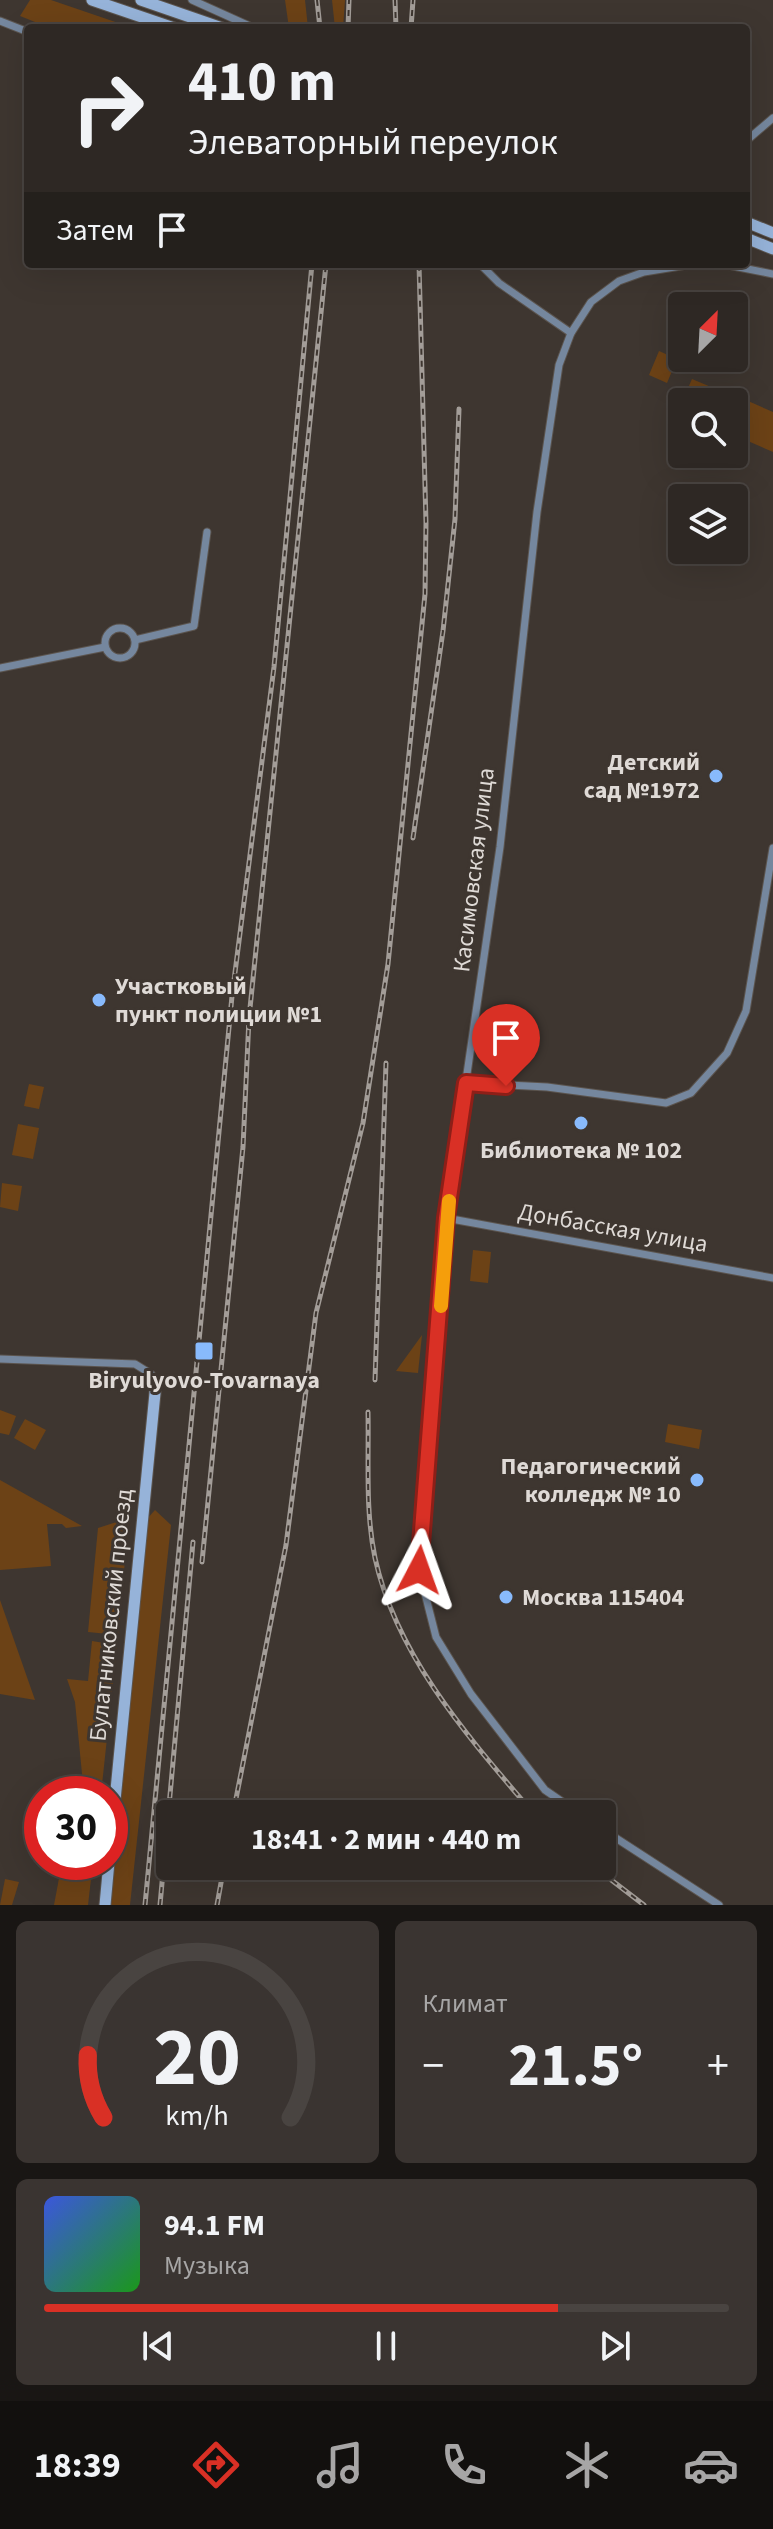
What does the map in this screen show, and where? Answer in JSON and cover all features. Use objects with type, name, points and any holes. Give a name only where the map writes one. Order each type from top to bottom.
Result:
[{"type":"street","points":[[92,0],[162,24]]},
{"type":"street","points":[[141,0],[210,24]]},
{"type":"street","points":[[192,0],[245,24]]},
{"type":"street","points":[[0,21],[24,30]]},
{"type":"street","points":[[750,138],[773,118]]},
{"type":"street","points":[[750,224],[773,233]]},
{"type":"street","points":[[750,240],[773,249]]},
{"type":"street","points":[[484,268],[499,283],[571,333]]},
{"type":"street","name":"Касимовская улица","points":[[560,1800],[545,1790],[471,1694],[436,1637],[419,1570],[446,1218],[500,847],[548,427],[559,365],[571,333],[591,302],[609,286],[665,268]]},
{"type":"street","name":"Касимовская улица","points":[[743,268],[773,274]]},
{"type":"street","points":[[135,640],[194,626],[207,532]]},
{"type":"street","points":[[117,628],[128,630],[135,640],[130,655],[123,658],[109,654],[105,647],[107,635],[117,628]]},
{"type":"street","points":[[0,668],[105,647]]},
{"type":"street","points":[[466,1083],[547,1087],[666,1103],[691,1093],[727,1053],[746,1011],[773,848]]},
{"type":"street","name":"Донбасская улица","points":[[446,1218],[773,1278]]},
{"type":"street","points":[[0,1359],[135,1364],[151,1374],[156,1383]]},
{"type":"street","name":"Булатниковский проезд","points":[[117,1776],[156,1383]]},
{"type":"street","points":[[616,1838],[719,1905]]},
{"type":"street","points":[[105,1905],[107,1880]]},
{"type":"shaded area","points":[[30,0],[51,0],[121,24],[40,24],[20,16]]},
{"type":"shaded area","points":[[285,0],[305,0],[308,24],[288,24]]},
{"type":"shaded area","points":[[332,0],[345,0],[343,24],[335,24]]},
{"type":"shaded area","points":[[659,351],[668,355],[668,372],[672,372],[667,383],[649,375]]},
{"type":"shaded area","points":[[692,379],[711,387],[711,388],[688,388]]},
{"type":"shaded area","points":[[748,401],[773,412],[773,452],[748,441]]},
{"type":"shaded area","points":[[29,1084],[44,1087],[39,1109],[24,1106]]},
{"type":"shaded area","points":[[18,1124],[39,1128],[33,1159],[12,1155]]},
{"type":"shaded area","points":[[2,1183],[22,1186],[18,1211],[0,1207]]},
{"type":"shaded area","points":[[473,1250],[491,1252],[488,1283],[470,1281]]},
{"type":"shaded area","points":[[422,1335],[418,1373],[396,1371]]},
{"type":"shaded area","points":[[0,1410],[16,1416],[9,1435],[0,1433]]},
{"type":"shaded area","points":[[25,1419],[46,1430],[35,1450],[14,1438]]},
{"type":"shaded area","points":[[668,1424],[702,1430],[699,1449],[665,1442]]},
{"type":"shaded area","points":[[0,1480],[82,1526],[66,1528],[62,1524],[47,1524],[51,1566],[0,1570]]},
{"type":"shaded area","points":[[155,1510],[171,1525],[130,1905],[109,1905],[111,1880],[128,1880],[128,1776],[122,1776],[147,1519]]},
{"type":"shaded area","points":[[129,1518],[118,1635],[88,1632],[98,1528]]},
{"type":"shaded area","points":[[0,1600],[35,1700],[0,1694]]},
{"type":"shaded area","points":[[92,1641],[117,1645],[103,1776],[82,1776],[75,1702],[67,1679],[88,1681]]},
{"type":"shaded area","points":[[5,1879],[19,1882],[12,1905],[0,1905]]},
{"type":"shaded area","points":[[59,1880],[91,1880],[88,1905],[54,1905]]},
{"type":"railway","points":[[317,0],[320,24]]},
{"type":"railway","points":[[348,24],[349,0]]},
{"type":"railway","points":[[395,0],[396,24]]},
{"type":"railway","points":[[411,24],[413,0]]},
{"type":"railway","points":[[145,1905],[232,996],[274,667],[312,268]]},
{"type":"railway","points":[[202,1562],[243,1147],[249,1018],[326,268]]},
{"type":"railway","points":[[236,1800],[286,1545],[316,1313],[363,1123],[388,964],[425,594],[419,268]]},
{"type":"railway","points":[[413,838],[443,631],[455,519],[459,409]]},
{"type":"railway","points":[[375,1380],[386,1063]]},
{"type":"railway","points":[[368,1412],[370,1522],[375,1558],[386,1595],[400,1630],[439,1695],[522,1800]]},
{"type":"railway","points":[[160,1905],[193,1542]]},
{"type":"railway","points":[[217,1905],[221,1880]]},
{"type":"railway","points":[[611,1880],[644,1905]]},
{"type":"slow traffic","points":[[441,1306],[449,1201]]},
{"type":"place","name":"Детский сад №1972","points":[[716,776]]},
{"type":"place","name":"Участковый пункт полиции №1","points":[[99,1000]]},
{"type":"place","name":"Библиотека № 102","points":[[581,1123]]},
{"type":"place","name":"Biryulyovo-Tovarnaya","points":[[204,1351]]},
{"type":"place","name":"Педагогический колледж № 10","points":[[697,1480]]},
{"type":"place","name":"Москва 115404","points":[[506,1597]]},
{"type":"route","points":[[419,1570],[446,1218],[466,1083],[506,1086]]}]
